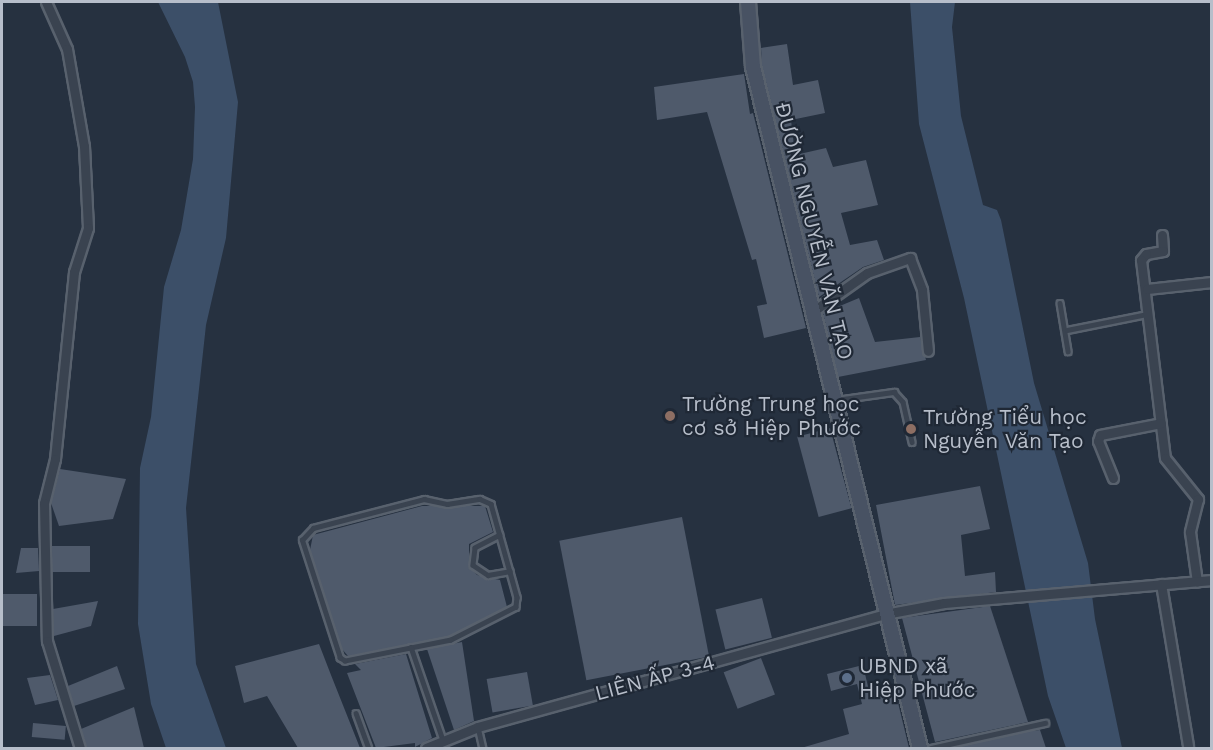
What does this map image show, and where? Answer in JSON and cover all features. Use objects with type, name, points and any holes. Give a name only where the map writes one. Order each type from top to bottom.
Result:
[{"type":"main road","name":"ĐƯỜNG NGUYỄN VĂN TẠO","points":[[748,2],[753,67],[885,614],[920,747]]},
{"type":"street","points":[[46,2],[69,60],[84,146],[88,228],[74,272],[55,459],[44,503],[47,641],[80,748]]},
{"type":"street","points":[[1162,235],[1163,251],[1146,254],[1141,260],[1147,289],[1161,423],[1168,465],[1198,499],[1190,532],[1197,582]]},
{"type":"street","points":[[812,312],[867,273],[910,258],[922,290],[928,351]]},
{"type":"street","points":[[1147,289],[1212,282]]},
{"type":"street","points":[[1113,478],[1098,441],[1100,435],[1161,423]]},
{"type":"street","name":"LIÊN ẤP 3-4","points":[[428,748],[478,727],[885,614],[944,603],[1212,580]]},
{"type":"street","points":[[1161,585],[1161,602],[1183,704],[1188,746]]},
{"type":"lane","points":[[1060,303],[1067,330],[1068,351]]},
{"type":"lane","points":[[1067,330],[1148,314]]},
{"type":"lane","points":[[833,400],[894,392],[903,402],[912,442]]},
{"type":"lane","points":[[424,499],[447,504],[480,499],[491,504],[510,571],[516,607],[451,640],[411,647],[350,663],[340,658],[303,553],[302,540],[306,533],[424,499]]},
{"type":"lane","points":[[500,535],[475,548],[473,565],[488,575],[510,571]]},
{"type":"lane","points":[[411,647],[443,740]]},
{"type":"lane","points":[[356,713],[369,748]]},
{"type":"lane","points":[[931,748],[1045,723]]},
{"type":"lane","points":[[478,727],[483,748]]},
{"type":"water","points":[[158,2],[218,2],[238,102],[226,238],[206,325],[186,508],[196,664],[226,748],[166,748],[151,704],[138,624],[140,468],[151,417],[164,287],[181,230],[193,159],[195,107],[193,82],[185,57]]},
{"type":"water","points":[[910,2],[955,2],[952,27],[961,116],[983,205],[997,210],[1001,220],[1034,383],[1088,563],[1095,619],[1122,748],[1066,748],[1048,696],[964,298],[919,124]]},
{"type":"building","points":[[787,44],[793,85],[818,80],[825,113],[791,120],[795,155],[826,148],[833,167],[866,160],[878,205],[841,213],[850,245],[877,240],[884,260],[863,267],[819,297],[762,66],[761,48]]},
{"type":"building","points":[[744,74],[750,114],[753,113],[806,328],[764,338],[757,306],[767,304],[756,259],[752,260],[707,112],[657,120],[654,87]]},
{"type":"building","points":[[859,298],[875,342],[920,337],[926,360],[838,377],[823,313]]},
{"type":"building","points":[[830,428],[851,508],[819,517],[797,437]]},
{"type":"building","points":[[60,469],[126,479],[113,519],[59,526],[51,503]]},
{"type":"building","points":[[980,486],[990,529],[961,535],[965,576],[995,572],[996,592],[895,605],[876,505]]},
{"type":"building","points":[[422,506],[485,506],[493,532],[469,544],[469,566],[477,575],[500,580],[507,607],[450,636],[348,656],[341,648],[310,550],[313,535]]},
{"type":"building","points":[[682,517],[709,656],[586,680],[559,541]]},
{"type":"building","points":[[52,546],[90,546],[90,572],[52,572]]},
{"type":"building","points":[[21,548],[38,548],[39,571],[16,573]]},
{"type":"building","points":[[2,594],[37,594],[37,626],[2,626]]},
{"type":"building","points":[[762,598],[772,638],[725,649],[715,610]]},
{"type":"building","points":[[98,601],[91,626],[54,636],[53,609]]},
{"type":"building","points":[[990,606],[1028,722],[935,742],[902,618]]},
{"type":"building","points":[[462,642],[474,721],[454,730],[427,649]]},
{"type":"building","points":[[319,644],[360,748],[298,748],[267,696],[244,703],[235,666]]},
{"type":"building","points":[[406,654],[432,738],[415,747],[415,743],[376,748],[347,673],[361,670],[355,664]]},
{"type":"building","points":[[761,658],[775,694],[738,709],[724,672]]},
{"type":"building","points":[[863,665],[869,691],[894,686],[909,748],[801,748],[849,734],[843,709],[862,704],[857,684],[831,691],[827,674]]},
{"type":"building","points":[[117,666],[125,689],[74,706],[68,686]]},
{"type":"building","points":[[527,672],[533,705],[493,713],[487,679]]},
{"type":"building","points":[[50,675],[58,700],[35,705],[27,678]]},
{"type":"building","points":[[134,707],[144,748],[87,748],[81,729]]},
{"type":"building","points":[[33,723],[66,726],[65,740],[32,737]]},
{"type":"building","points":[[1040,730],[1046,748],[950,748],[1031,731]]},
{"type":"place","name":"Trường Trung học cơ sở Hiệp Phước","points":[[670,416]]},
{"type":"place","name":"Trường Tiểu học Nguyễn Văn Tạo","points":[[911,429]]},
{"type":"place","name":"UBND xã Hiệp Phước","points":[[847,678]]}]
